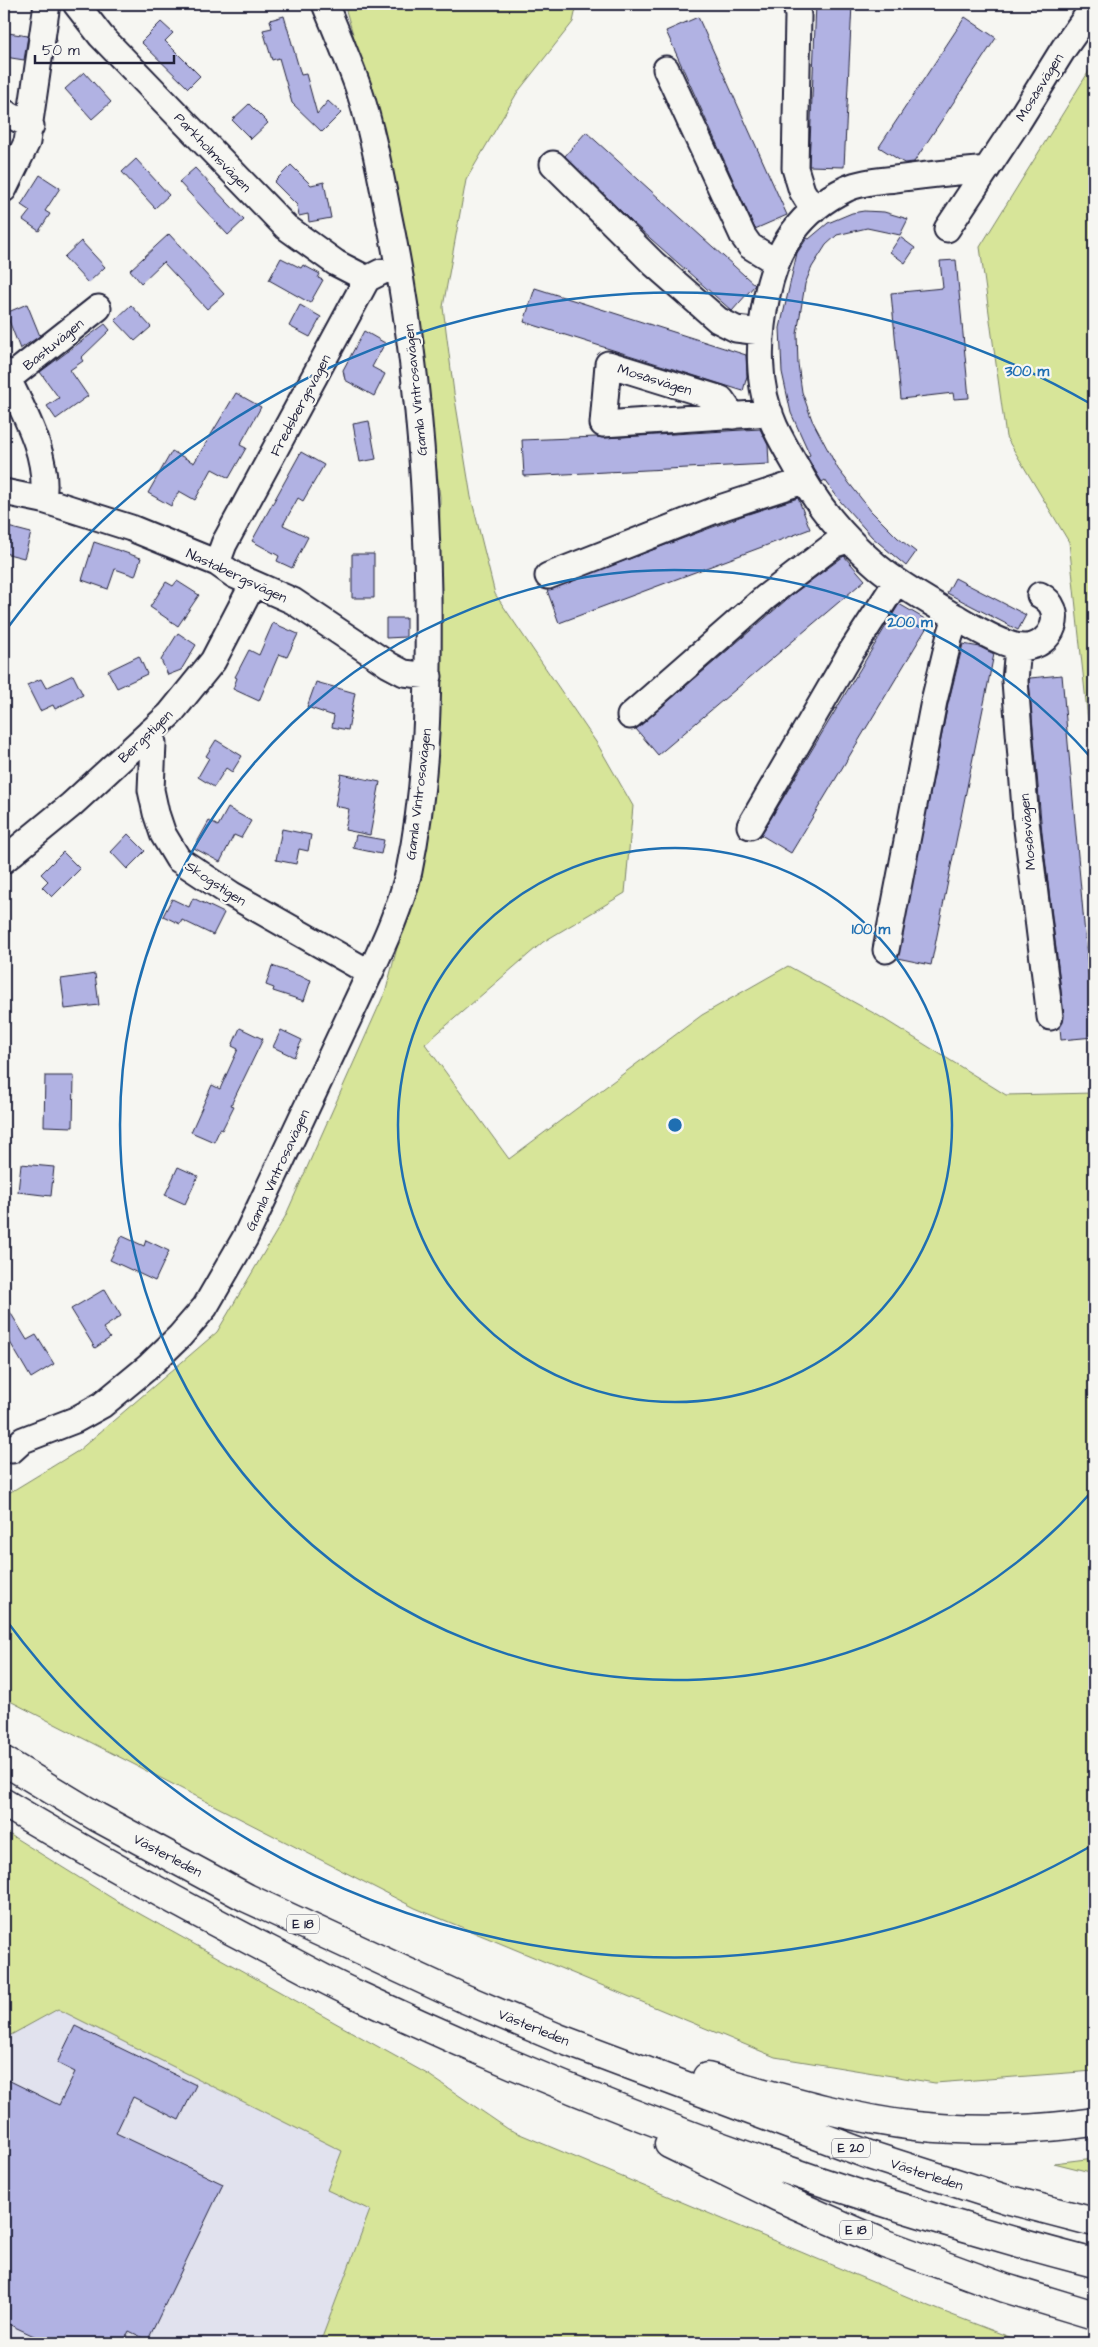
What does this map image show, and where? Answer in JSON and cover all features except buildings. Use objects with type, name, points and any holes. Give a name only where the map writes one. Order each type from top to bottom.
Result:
[{"type":"highway","name":"Västerleden","points":[[4,1761],[97,1817],[247,1898],[463,1998],[613,2058],[872,2156],[1006,2199],[1094,2222]]},
{"type":"highway","name":"E 18","points":[[4,1803],[192,1911],[352,1993],[634,2115],[657,2138],[778,2196],[885,2244],[1005,2288],[1094,2315]]},
{"type":"highway","name":"E 18","points":[[613,2058],[655,2063],[826,2109],[876,2120],[916,2126],[1061,2127],[1094,2122]]},
{"type":"highway","points":[[634,2115],[916,2213],[1094,2263]]},
{"type":"street","points":[[4,189],[19,161],[31,126],[48,4]]},
{"type":"street","name":"Parkholmsvägen","points":[[76,4],[101,36],[286,227],[336,263],[367,279]]},
{"type":"street","name":"Gamla Vintrosavägen","points":[[12,1450],[23,1440],[75,1420],[102,1405],[148,1367],[180,1336],[205,1307],[245,1238],[370,973],[387,935],[408,873],[423,771],[429,676],[427,554],[422,450],[415,378],[399,264],[372,137],[358,88],[325,4]]},
{"type":"street","points":[[796,4],[798,16],[795,168],[802,191],[814,210]]},
{"type":"street","name":"Mosåsvägen","points":[[947,229],[1064,48],[1094,6]]},
{"type":"street","points":[[666,69],[743,236],[755,250],[776,262]]},
{"type":"street","points":[[4,112],[31,126]]},
{"type":"street","points":[[553,164],[654,264],[718,320],[736,330],[761,332]]},
{"type":"street","points":[[987,169],[858,184],[831,198],[814,210],[797,226],[784,243],[776,262],[761,332],[762,371],[774,426],[803,480],[836,529],[897,581],[987,634],[1018,647],[1037,644],[1046,640],[1052,634],[1054,620],[1051,606],[1040,595]]},
{"type":"street","points":[[367,279],[399,264]]},
{"type":"street","name":"Fredsbergsvägen","points":[[218,563],[224,544],[367,279]]},
{"type":"street","name":"Bastuvägen","points":[[43,500],[46,486],[43,465],[6,375],[98,308]]},
{"type":"street","name":"Mosåsvägen","points":[[733,416],[722,399],[608,364],[603,424],[733,416],[770,413]]},
{"type":"street","points":[[548,576],[723,507],[803,480]]},
{"type":"street","name":"Nastabergsvägen","points":[[4,492],[43,500],[131,528],[218,563],[234,575],[293,601],[404,673],[429,676]]},
{"type":"street","points":[[630,716],[766,596],[835,544],[848,540]]},
{"type":"street","points":[[750,826],[851,652],[897,581]]},
{"type":"street","name":"Bergstigen","points":[[4,860],[71,805],[150,732],[192,689],[213,661],[244,605],[253,584]]},
{"type":"street","points":[[886,950],[934,701],[956,617]]},
{"type":"street","name":"Mosåsvägen","points":[[1018,647],[1015,682],[1026,821],[1050,1017]]},
{"type":"street","name":"Skogstigen","points":[[150,732],[153,743],[151,790],[156,813],[163,834],[178,858],[231,894],[370,973]]},
{"type":"shaded area","points":[[58,2009],[342,2151],[370,2210],[320,2343],[4,2343],[4,2036],[9,2036]]},
{"type":"green space","points":[[344,4],[577,4],[573,22],[517,93],[466,180],[443,307],[454,393],[471,497],[495,594],[598,745],[633,806],[625,893],[543,942],[425,1044],[509,1159],[702,1015],[788,966],[879,1016],[1006,1095],[1094,1093],[1094,2071],[935,2083],[775,2057],[415,1908],[4,1698],[4,1496],[78,1451],[217,1332],[285,1217],[386,990],[419,863],[438,749],[440,497],[417,305],[390,158]]},
{"type":"green space","points":[[1094,63],[1094,777],[1069,542],[1006,437],[980,247]]},
{"type":"green space","points":[[4,1831],[115,1900],[429,2075],[508,2129],[939,2310],[1025,2343],[320,2343],[370,2210],[327,2190],[342,2151],[58,2009],[9,2036],[4,2036]]},
{"type":"green space","points":[[1094,2158],[1094,2173],[1054,2163]]}]
